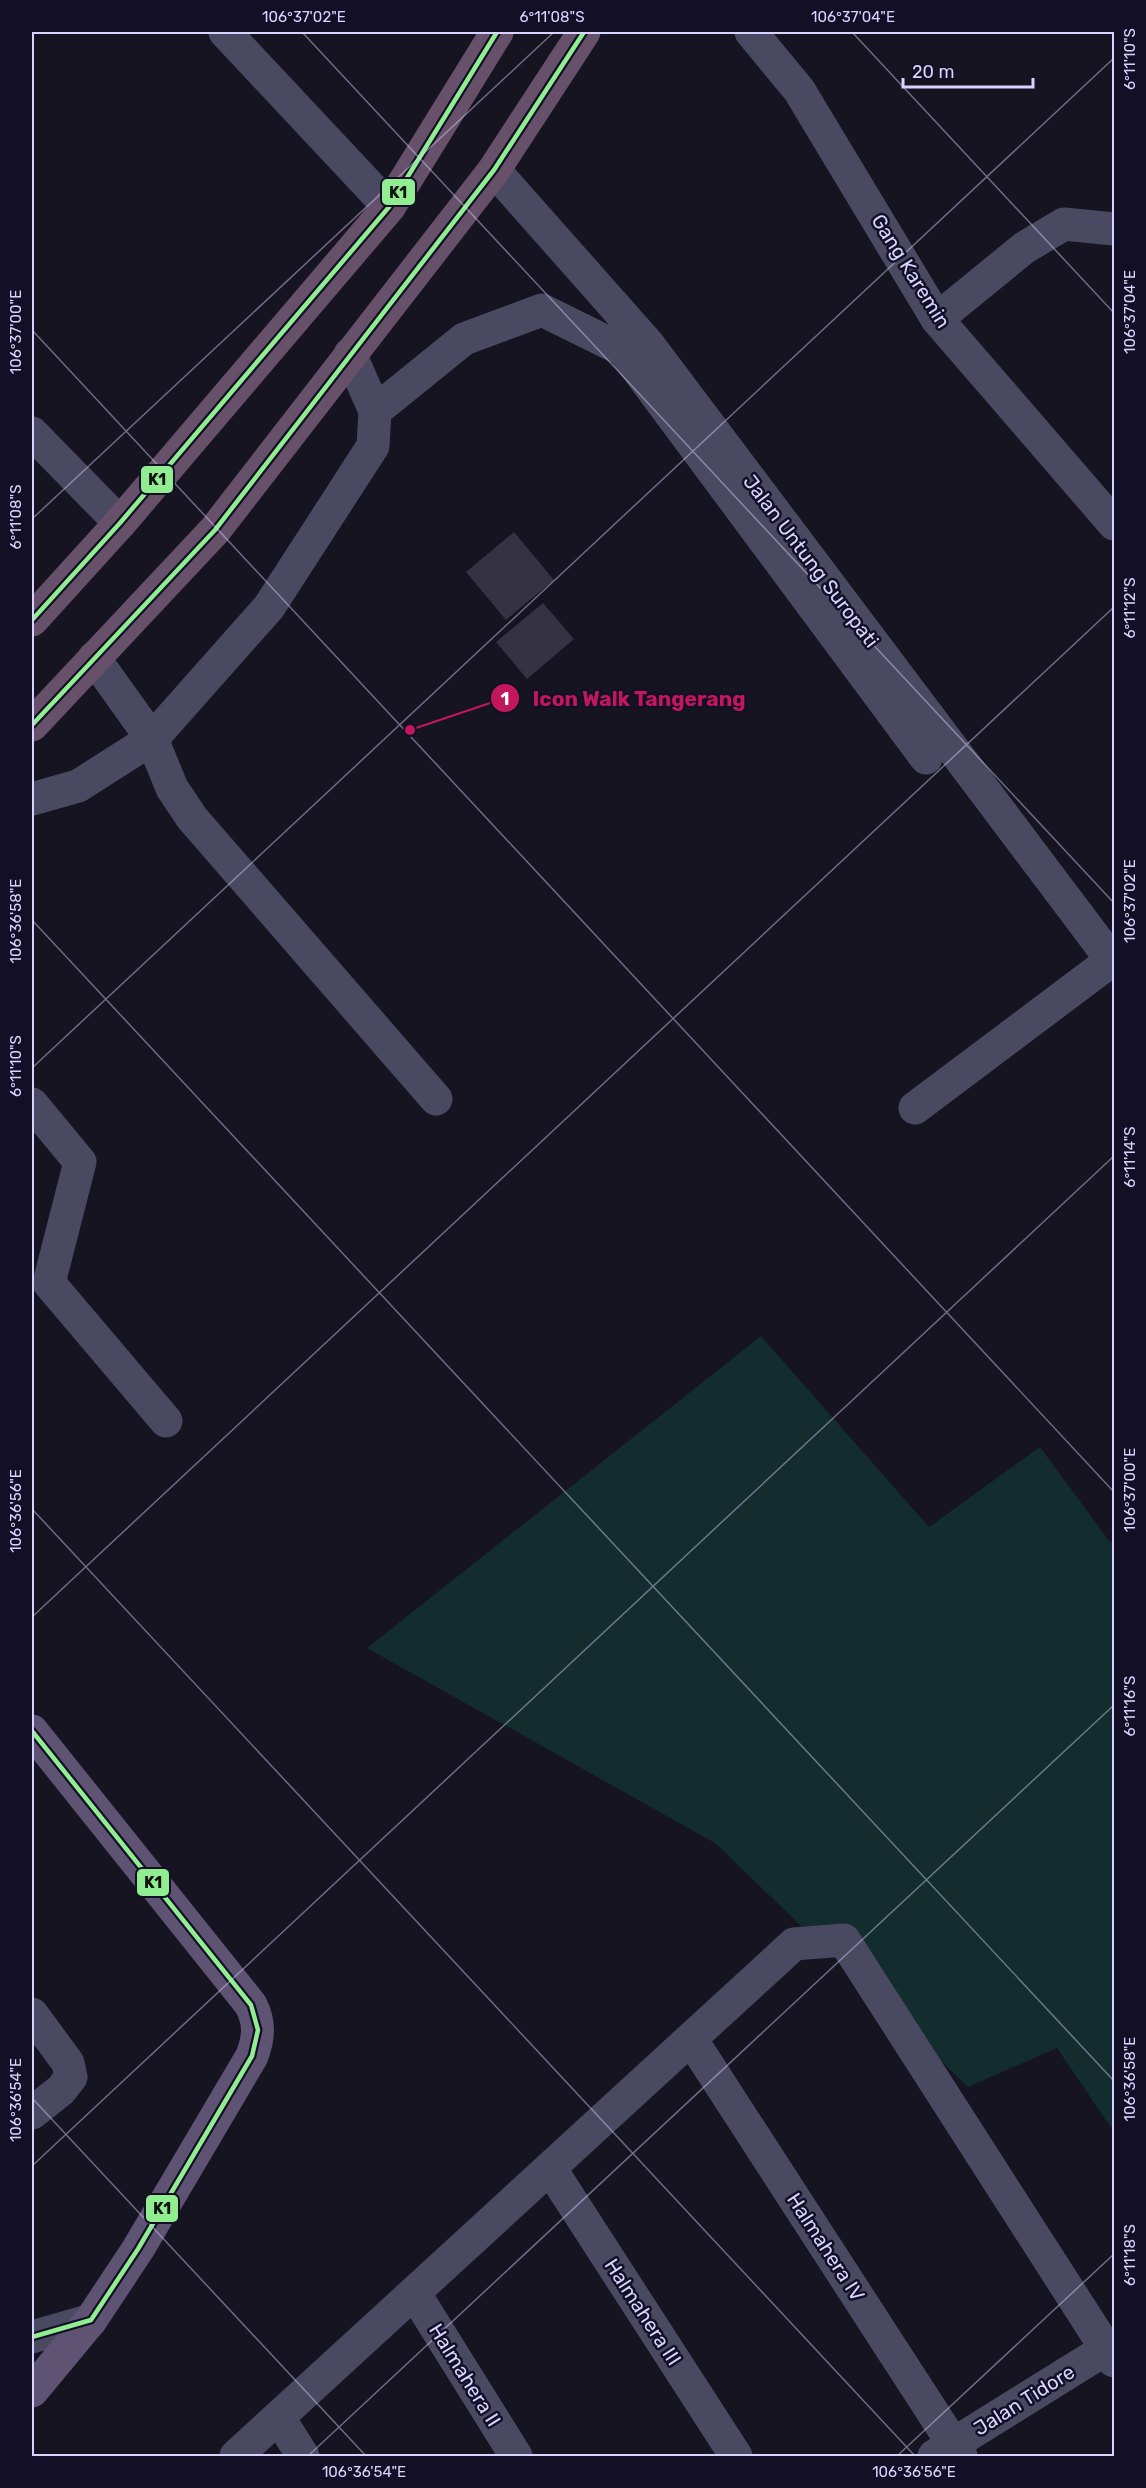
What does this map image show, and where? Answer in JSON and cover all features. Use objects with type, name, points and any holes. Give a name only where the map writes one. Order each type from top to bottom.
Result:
[{"type":"highway","points":[[32,620],[120,524],[389,207],[497,32]]},
{"type":"highway","points":[[32,725],[215,530],[494,170],[584,32]]},
{"type":"main road","points":[[32,1731],[251,2005],[257,2018],[257,2041],[252,2056],[138,2249],[91,2320],[32,2391]]},
{"type":"street","points":[[225,32],[389,207]]},
{"type":"street","name":"Gang Karemin","points":[[751,32],[799,90],[938,320],[1114,524]]},
{"type":"street","name":"Jalan Untung Suropati","points":[[494,170],[648,344],[1113,961]]},
{"type":"street","points":[[938,320],[1024,248],[1064,224],[1114,229]]},
{"type":"street","points":[[375,411],[464,339],[542,310],[623,350],[926,758]]},
{"type":"street","points":[[32,799],[78,786],[152,739],[269,607],[373,446],[375,411],[350,354]]},
{"type":"street","points":[[32,433],[120,524]]},
{"type":"street","points":[[94,658],[152,739],[172,788],[192,818],[436,1099]]},
{"type":"street","points":[[915,1108],[1113,961]]},
{"type":"street","points":[[32,1104],[80,1162],[49,1283],[166,1421]]},
{"type":"street","points":[[236,2457],[794,1944],[844,1940],[1112,2351]]},
{"type":"street","points":[[32,2014],[68,2063],[71,2077],[62,2090],[32,2113]]},
{"type":"street","name":"Halmahera IV","points":[[691,2039],[949,2452]]},
{"type":"street","name":"Halmahera III","points":[[550,2168],[736,2457]]},
{"type":"street","name":"Halmahera II","points":[[415,2294],[516,2457]]},
{"type":"street","points":[[32,2337],[91,2320]]},
{"type":"street","name":"Jalan Tidore","points":[[949,2452],[1112,2351]]},
{"type":"street","points":[[279,2418],[303,2457]]},
{"type":"green space","points":[[761,1336],[929,1527],[1040,1447],[1110,1542],[1114,1540],[1114,2132],[1057,2048],[968,2087],[715,1843],[367,1648]]},
{"type":"building","points":[[514,532],[554,580],[506,620],[466,572]]},
{"type":"building","points":[[543,603],[574,639],[527,679],[496,642]]},
{"type":"transit line","name":"K1","points":[[32,620],[120,523],[389,207],[497,32]]},
{"type":"transit line","name":"K1","points":[[32,725],[215,530],[494,170],[584,32]]},
{"type":"transit line","name":"K1","points":[[32,1731],[251,2005],[258,2030],[252,2056],[138,2249],[91,2320],[32,2337]]},
{"type":"place","name":"Icon Walk Tangerang","points":[[410,730]]}]
